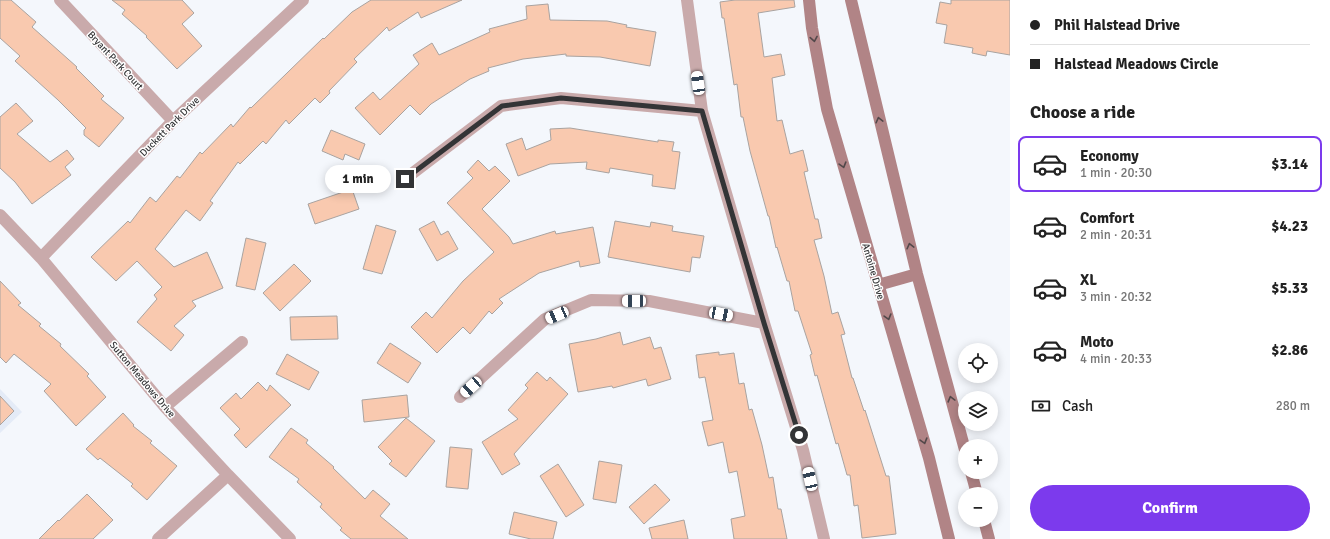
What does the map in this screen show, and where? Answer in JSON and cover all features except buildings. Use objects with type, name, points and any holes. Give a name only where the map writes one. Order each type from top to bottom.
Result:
[{"type":"main road","name":"Antoine Drive","points":[[809,0],[827,109],[929,458],[949,539]]},
{"type":"main road","points":[[851,0],[917,274],[962,439]]},
{"type":"main road","points":[[878,285],[917,274]]},
{"type":"main road","points":[[986,527],[989,539]]},
{"type":"street","name":"Bryant Park Court","points":[[60,0],[173,121]]},
{"type":"street","name":"Duckett Park Drive","points":[[41,258],[173,121],[303,0]]},
{"type":"street","points":[[687,0],[702,111],[803,450],[824,539]]},
{"type":"street","points":[[405,179],[502,106],[561,98],[702,111]]},
{"type":"street","name":"Sutton Meadows Drive","points":[[0,215],[41,258],[165,407],[228,476],[290,539]]},
{"type":"street","points":[[460,397],[545,320],[591,300],[649,301],[764,323]]},
{"type":"street","points":[[165,407],[242,342]]},
{"type":"street","points":[[158,539],[228,476]]},
{"type":"shaded area","points":[[0,389],[22,412],[0,433]]},
{"type":"route","points":[[405,179],[502,106],[561,98],[702,111],[764,323],[799,435]]}]
